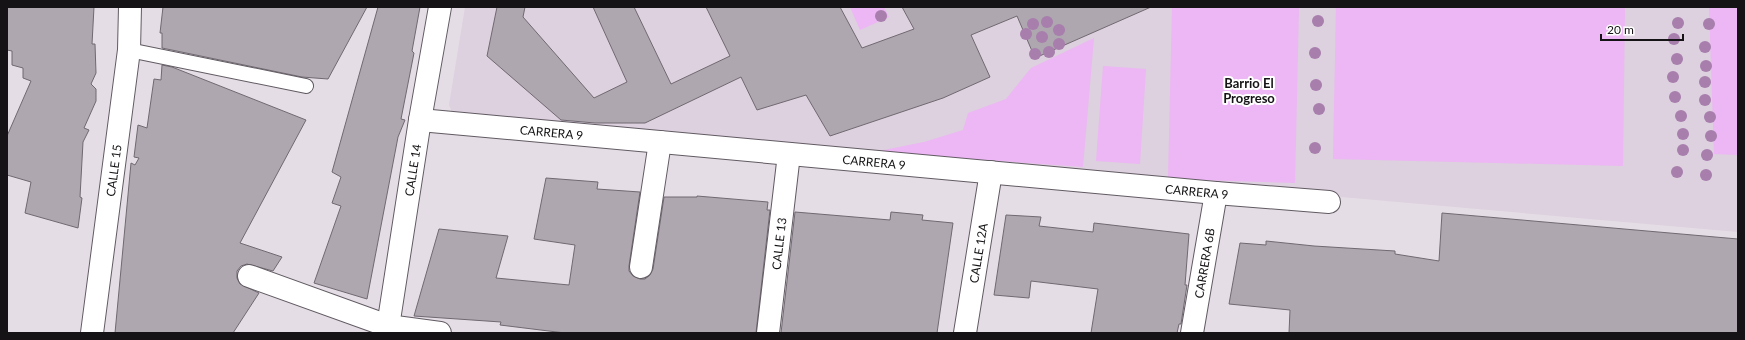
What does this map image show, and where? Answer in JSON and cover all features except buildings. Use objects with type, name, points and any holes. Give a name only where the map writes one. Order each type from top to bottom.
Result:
[{"type":"street","name":"CALLE 15","points":[[92,333],[128,50],[130,7]]},
{"type":"street","name":"CALLE 14","points":[[388,330],[420,120],[440,7]]},
{"type":"street","name":"CARRERA 9","points":[[420,120],[1328,202]]},
{"type":"street","points":[[641,267],[660,142]]},
{"type":"street","name":"CALLE 13","points":[[768,333],[789,154]]},
{"type":"street","name":"CALLE 12A","points":[[964,333],[991,172]]},
{"type":"street","name":"CARRERA 6B","points":[[1192,333],[1216,193]]},
{"type":"street","points":[[249,276],[388,330],[440,333]]},
{"type":"lane","points":[[128,50],[306,86]]},
{"type":"shaded area","points":[[465,7],[1738,7],[1738,232],[455,119],[449,105]]},
{"type":"shaded area","points":[[850,7],[884,7],[889,17],[860,30]]},
{"type":"shaded area","points":[[1172,7],[1299,7],[1295,183],[1168,179]]},
{"type":"shaded area","points":[[1336,7],[1625,7],[1623,166],[1333,159]]},
{"type":"shaded area","points":[[1709,7],[1738,7],[1738,155],[1714,154]]},
{"type":"shaded area","points":[[1094,38],[1083,167],[874,152],[924,142],[963,130],[968,113],[1006,99],[1031,68]]},
{"type":"shaded area","points":[[1103,66],[1146,69],[1140,164],[1096,161]]},
{"type":"district","name":"Barrio El Progreso","points":[[1249,90]]}]
